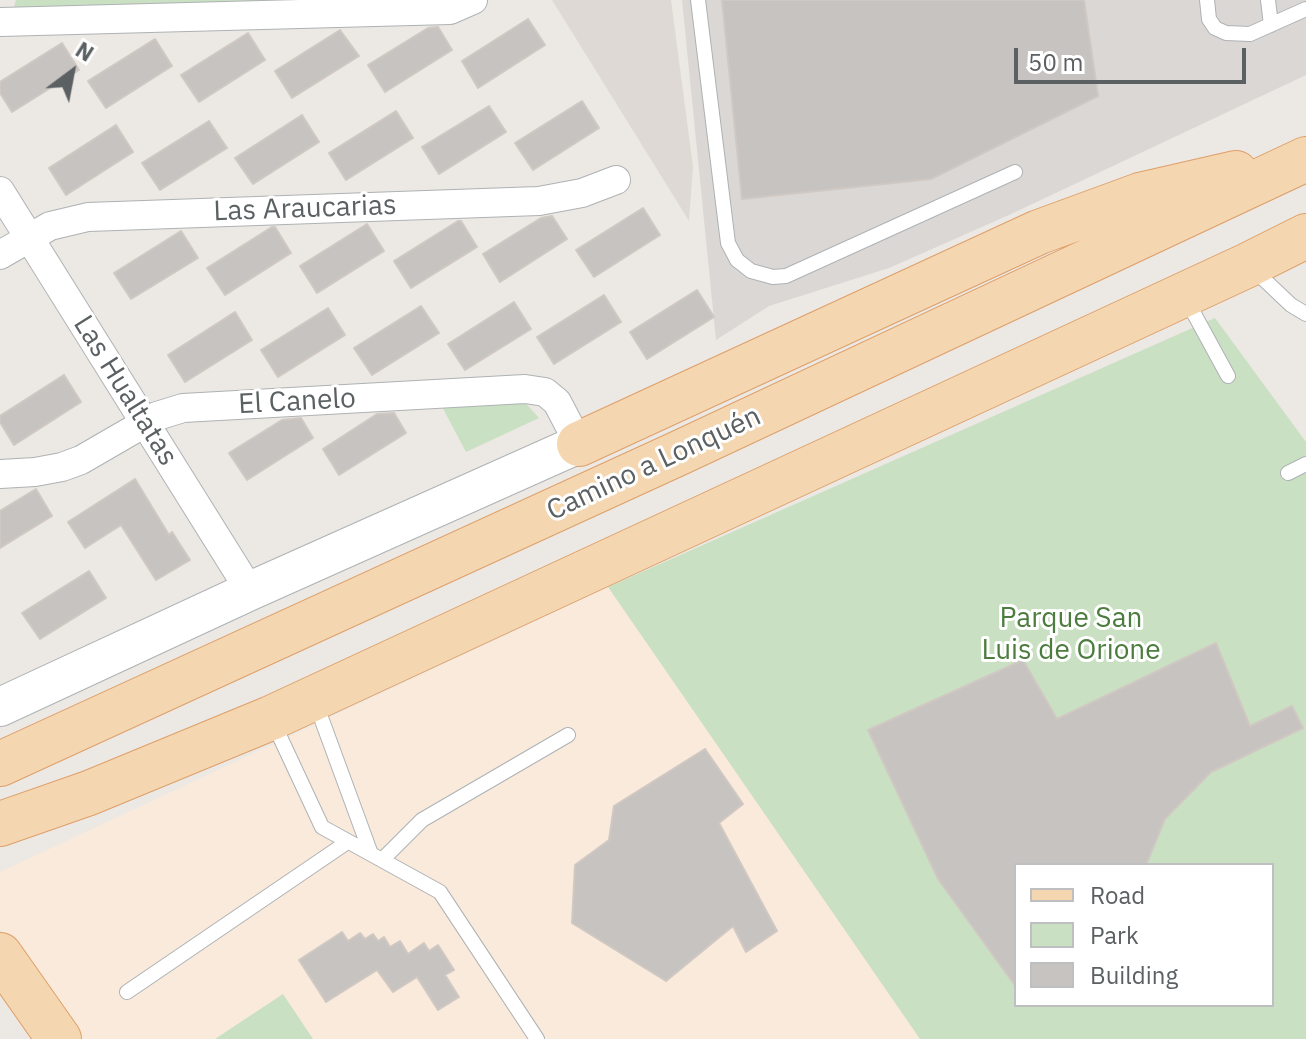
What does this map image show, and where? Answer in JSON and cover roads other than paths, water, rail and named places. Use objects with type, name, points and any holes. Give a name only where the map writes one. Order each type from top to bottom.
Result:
[{"type":"main road","points":[[579,444],[880,303],[1088,213],[1181,184],[1300,162]]},
{"type":"main road","name":"Camino a Lonquén","points":[[0,764],[679,453],[1300,162]]},
{"type":"main road","points":[[0,824],[89,793],[271,718],[1306,236]]},
{"type":"main road","points":[[0,955],[59,1039]]},
{"type":"street","points":[[0,22],[450,10],[465,2]]},
{"type":"street","name":"Las Araucarias","points":[[0,255],[50,226],[88,217],[539,201],[582,193],[616,180]]},
{"type":"street","name":"Las Hualtatas","points":[[0,191],[250,591]]},
{"type":"street","name":"El Canelo","points":[[0,474],[35,472],[81,460],[145,422],[172,410],[535,389],[545,392],[557,402],[579,444]]},
{"type":"street","name":"Camino a Lonquén","points":[[0,707],[579,444]]},
{"type":"lane","points":[[698,0],[728,243],[737,260],[751,271],[773,277],[786,276],[1015,172]]},
{"type":"lane","points":[[1207,0],[1209,19],[1215,28],[1226,33],[1250,34],[1306,9]]},
{"type":"lane","points":[[1268,0],[1271,25]]},
{"type":"lane","points":[[1248,265],[1291,305],[1306,314]]},
{"type":"lane","points":[[1183,295],[1228,376]]},
{"type":"lane","points":[[1288,473],[1306,464]]},
{"type":"lane","points":[[314,698],[376,857]]},
{"type":"lane","points":[[271,718],[322,827],[346,843],[440,892],[537,1039]]},
{"type":"lane","points":[[376,857],[422,820],[568,735]]},
{"type":"lane","points":[[127,992],[346,843]]},
{"type":"park label","name":"Parque San Luis de Orione","points":[[1071,635]]}]
